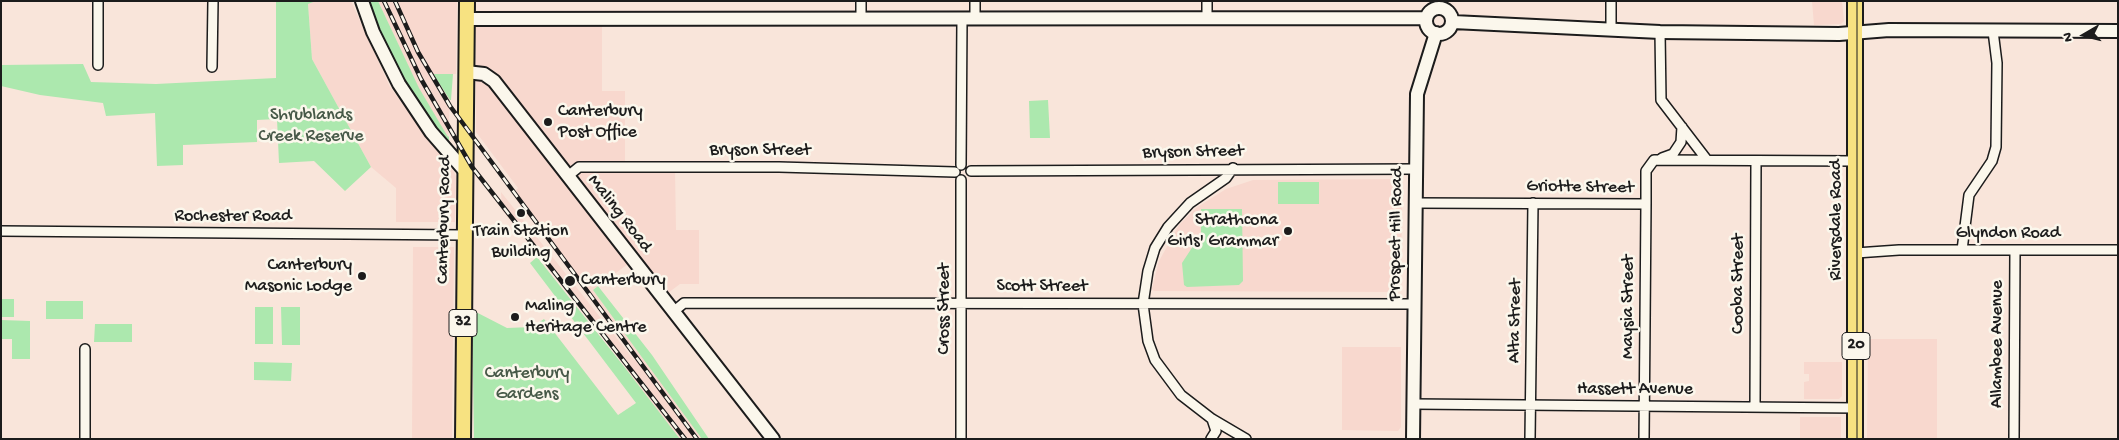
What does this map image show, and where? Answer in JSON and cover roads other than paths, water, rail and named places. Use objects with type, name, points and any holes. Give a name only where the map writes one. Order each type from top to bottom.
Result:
[{"type":"main road","name":"Canterbury Road","points":[[463,439],[467,1]]},
{"type":"main road","name":"Riversdale Road","points":[[1855,1],[1857,33],[1856,439]]},
{"type":"street","points":[[98,1],[98,65]]},
{"type":"street","points":[[212,67],[214,1]]},
{"type":"street","points":[[362,1],[373,32],[399,84],[442,144],[465,172]]},
{"type":"street","points":[[861,1],[861,18]]},
{"type":"street","points":[[958,168],[968,166],[971,171],[969,177],[961,180],[957,177],[968,19],[975,1]]},
{"type":"street","points":[[1207,1],[1207,19]]},
{"type":"street","points":[[1611,29],[1612,1]]},
{"type":"street","points":[[1441,4],[1449,12],[1452,22],[1447,31],[1436,33],[1429,29],[1426,18],[1430,12],[1441,4]]},
{"type":"street","points":[[467,19],[1426,18]]},
{"type":"street","points":[[1452,22],[1660,32],[2118,31]]},
{"type":"street","points":[[1966,250],[1966,216],[1971,189],[1992,161],[1996,147],[1997,31]]},
{"type":"street","points":[[1660,32],[1661,100],[1707,160]]},
{"type":"street","name":"Prospect Hill Road","points":[[1413,439],[1417,94],[1436,33]]},
{"type":"street","name":"Maling Road","points":[[466,72],[484,74],[494,81],[773,439]]},
{"type":"street","points":[[1654,160],[1673,154],[1681,142],[1682,128]]},
{"type":"street","points":[[442,144],[450,147],[455,146],[465,137]]},
{"type":"street","points":[[1654,160],[1856,161]]},
{"type":"street","name":"Griotte Street","points":[[1415,203],[1646,204],[1646,171],[1654,160]]},
{"type":"street","name":"Cooba Street","points":[[1754,407],[1756,161]]},
{"type":"street","name":"Bryson Street","points":[[568,176],[579,167],[958,168]]},
{"type":"street","points":[[1233,168],[1226,178],[1190,203],[1168,227],[1155,248],[1148,271],[1143,304],[1146,332],[1155,360],[1181,395],[1212,419],[1246,439]]},
{"type":"street","name":"Bryson Street","points":[[971,171],[1233,168],[1416,169]]},
{"type":"street","name":"Cross Street","points":[[961,180],[963,439]]},
{"type":"street","name":"Alta Street","points":[[1530,439],[1533,203]]},
{"type":"street","name":"Maysia Street","points":[[1644,439],[1646,204]]},
{"type":"street","name":"Rochester Road","points":[[1,231],[464,236]]},
{"type":"street","name":"Glyndon Road","points":[[1856,250],[2118,250]]},
{"type":"street","name":"Allambee Avenue","points":[[2014,439],[2015,250]]},
{"type":"street","name":"Scott Street","points":[[673,312],[684,303],[1414,304]]},
{"type":"street","points":[[85,349],[85,439]]},
{"type":"street","name":"Hassett Avenue","points":[[1413,404],[1856,408]]},
{"type":"street","points":[[1211,439],[1216,431],[1212,419]]},
{"type":"street","points":[[953,439],[963,439]]},
{"type":"tram line","points":[[1857,1],[1857,439]]},
{"type":"railway","points":[[384,1],[421,79],[472,167],[685,439]]},
{"type":"railway","points":[[395,1],[418,52],[450,106],[697,439]]},
{"type":"place","name":"Canterbury Post Office","points":[[548,122]]},
{"type":"place","name":"Train Station Building","points":[[521,213]]},
{"type":"place","name":"Strathcona Girls' Grammar","points":[[1288,231]]},
{"type":"place","name":"Canterbury Masonic Lodge","points":[[362,276]]},
{"type":"place","name":"Canterbury","points":[[570,281]]},
{"type":"place","name":"Maling Heritage Centre","points":[[515,317]]},
{"type":"park label","name":"Shrublands Creek Reserve","points":[[311,126]]},
{"type":"park label","name":"Canterbury Gardens","points":[[527,384]]}]
